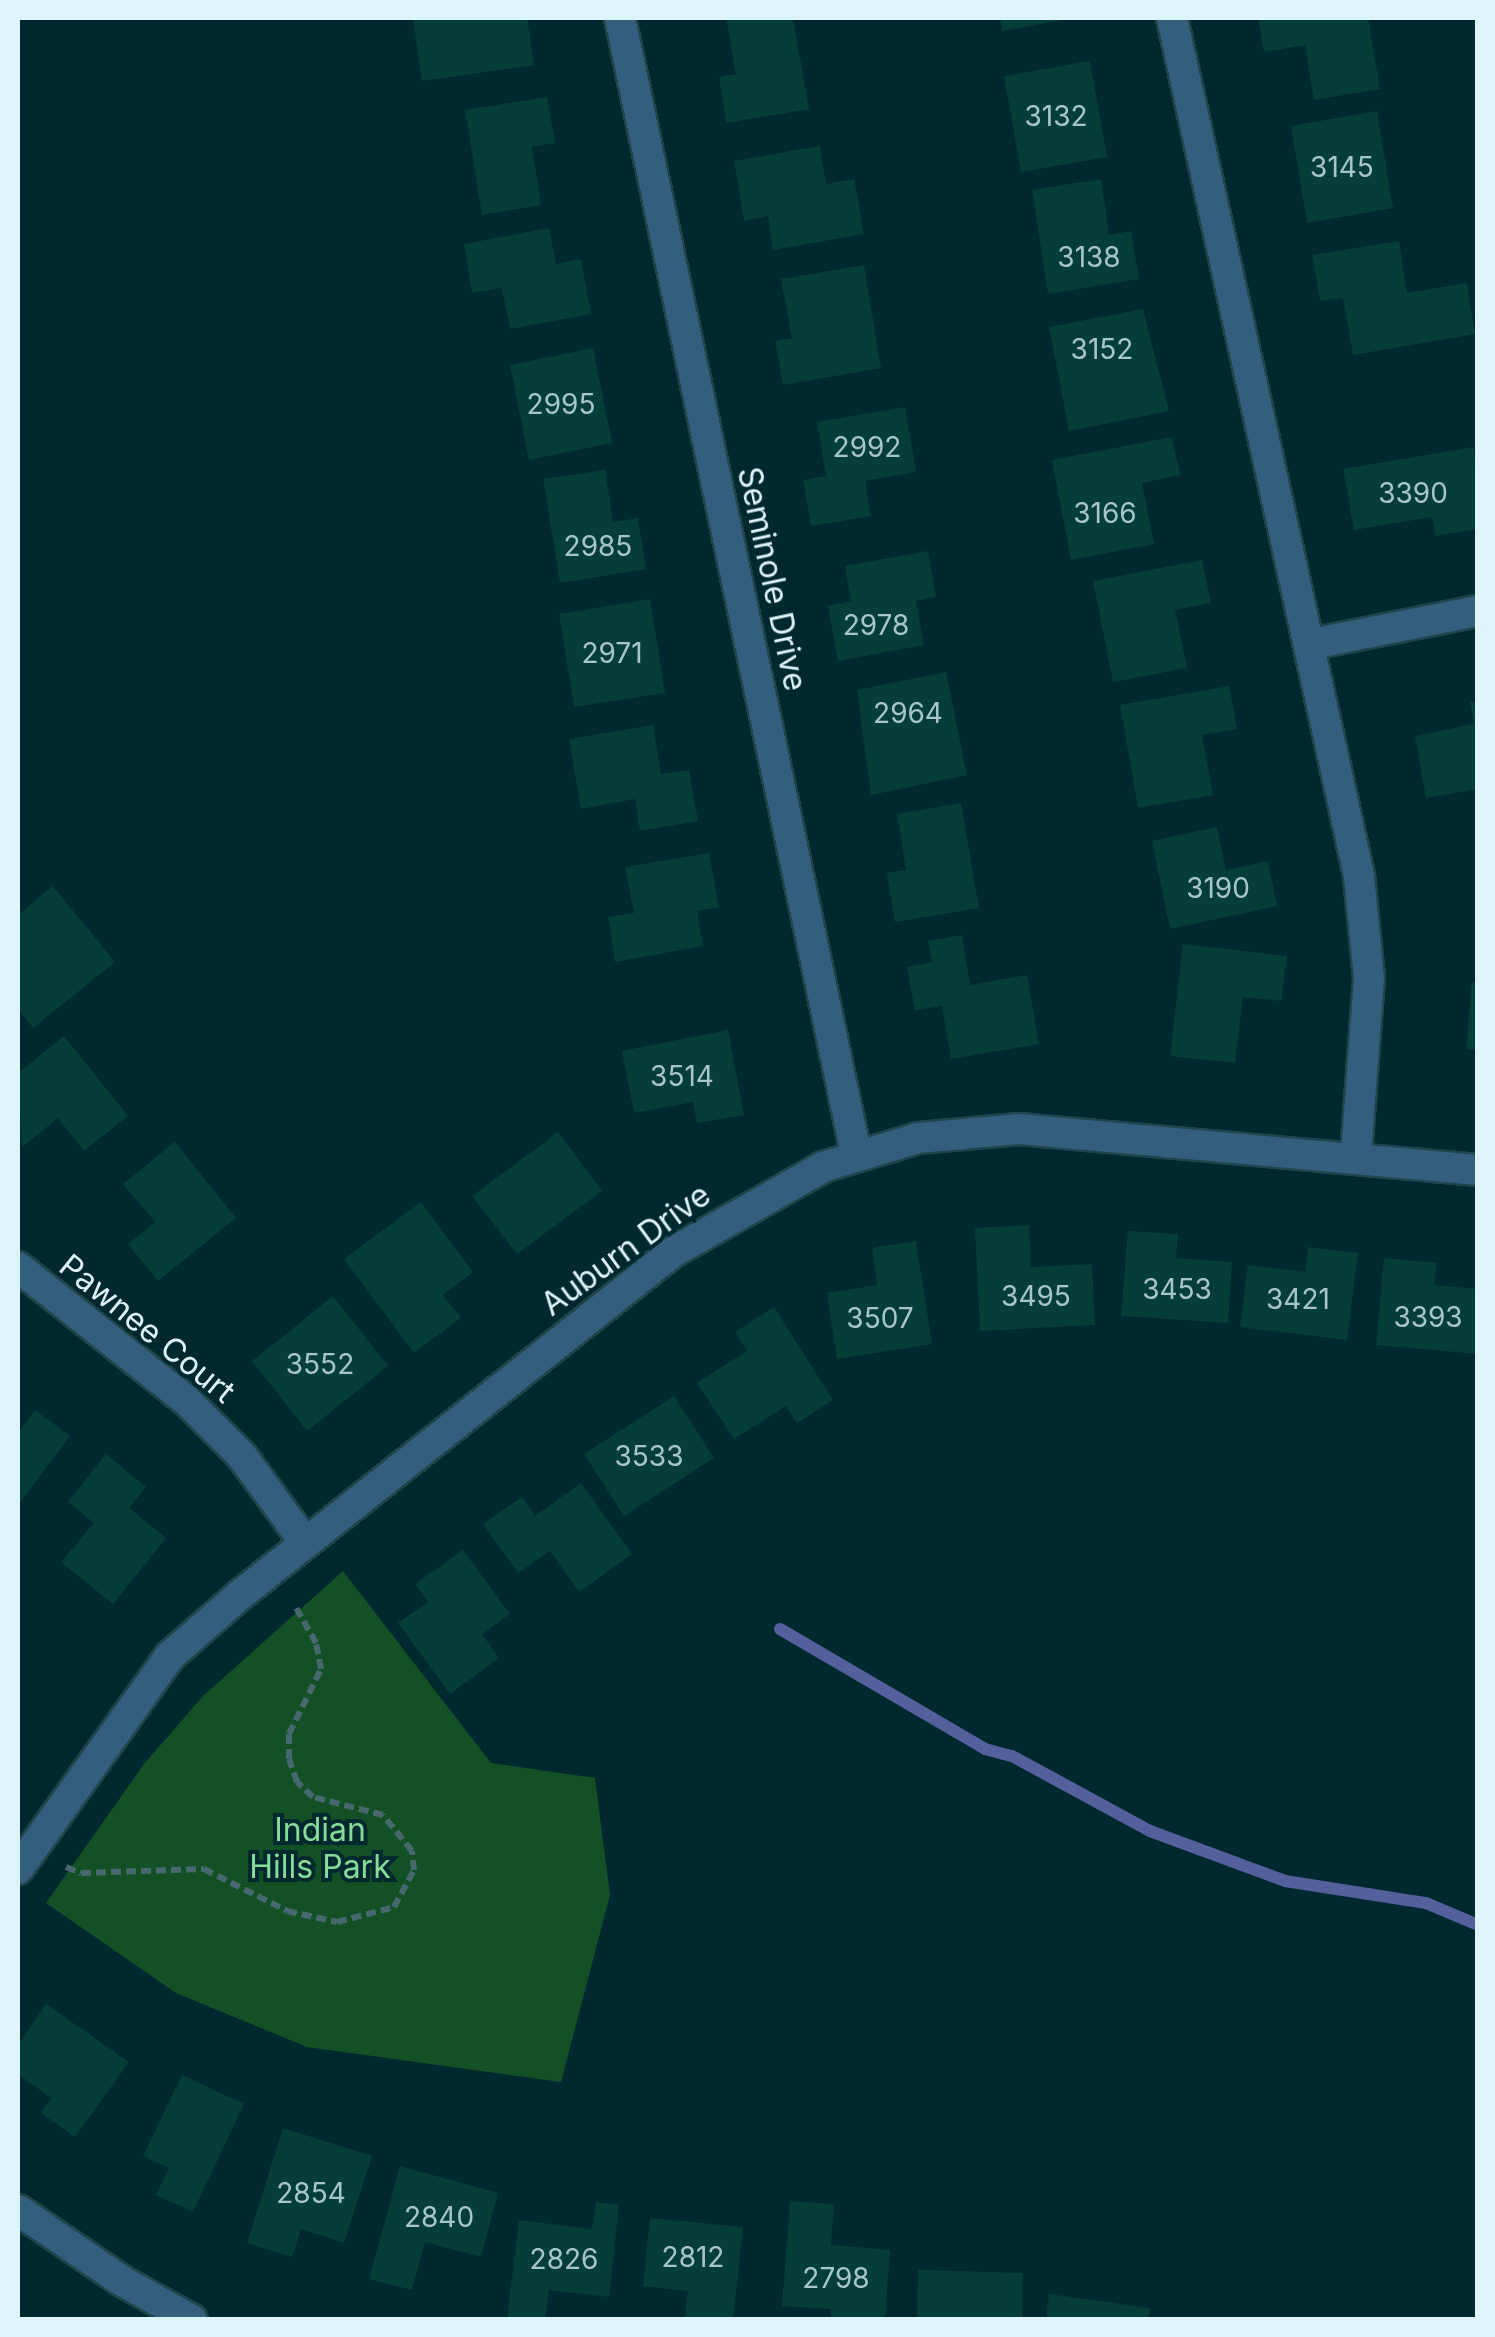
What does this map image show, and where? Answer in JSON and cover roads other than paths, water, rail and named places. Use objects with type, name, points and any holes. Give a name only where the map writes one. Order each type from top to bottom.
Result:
[{"type":"street","name":"Seminole Drive","points":[[620,18],[856,1154]]},
{"type":"street","points":[[1172,18],[1311,644],[1365,927],[1368,978],[1356,1157]]},
{"type":"street","points":[[1311,644],[1478,611]]},
{"type":"street","name":"Auburn Drive","points":[[18,1869],[170,1656],[304,1541],[673,1252],[760,1198],[856,1154],[950,1132],[1018,1129],[1478,1170]]},
{"type":"street","name":"Pawnee Court","points":[[18,1266],[186,1400],[242,1456],[304,1541]]},
{"type":"street","points":[[18,2210],[122,2282],[192,2320]]},
{"type":"waterway","points":[[780,1629],[985,1749],[1012,1756],[1150,1831],[1285,1881],[1426,1903],[1478,1925]]},
{"type":"park label","name":"Indian Hills Park","points":[[320,1850]]}]
